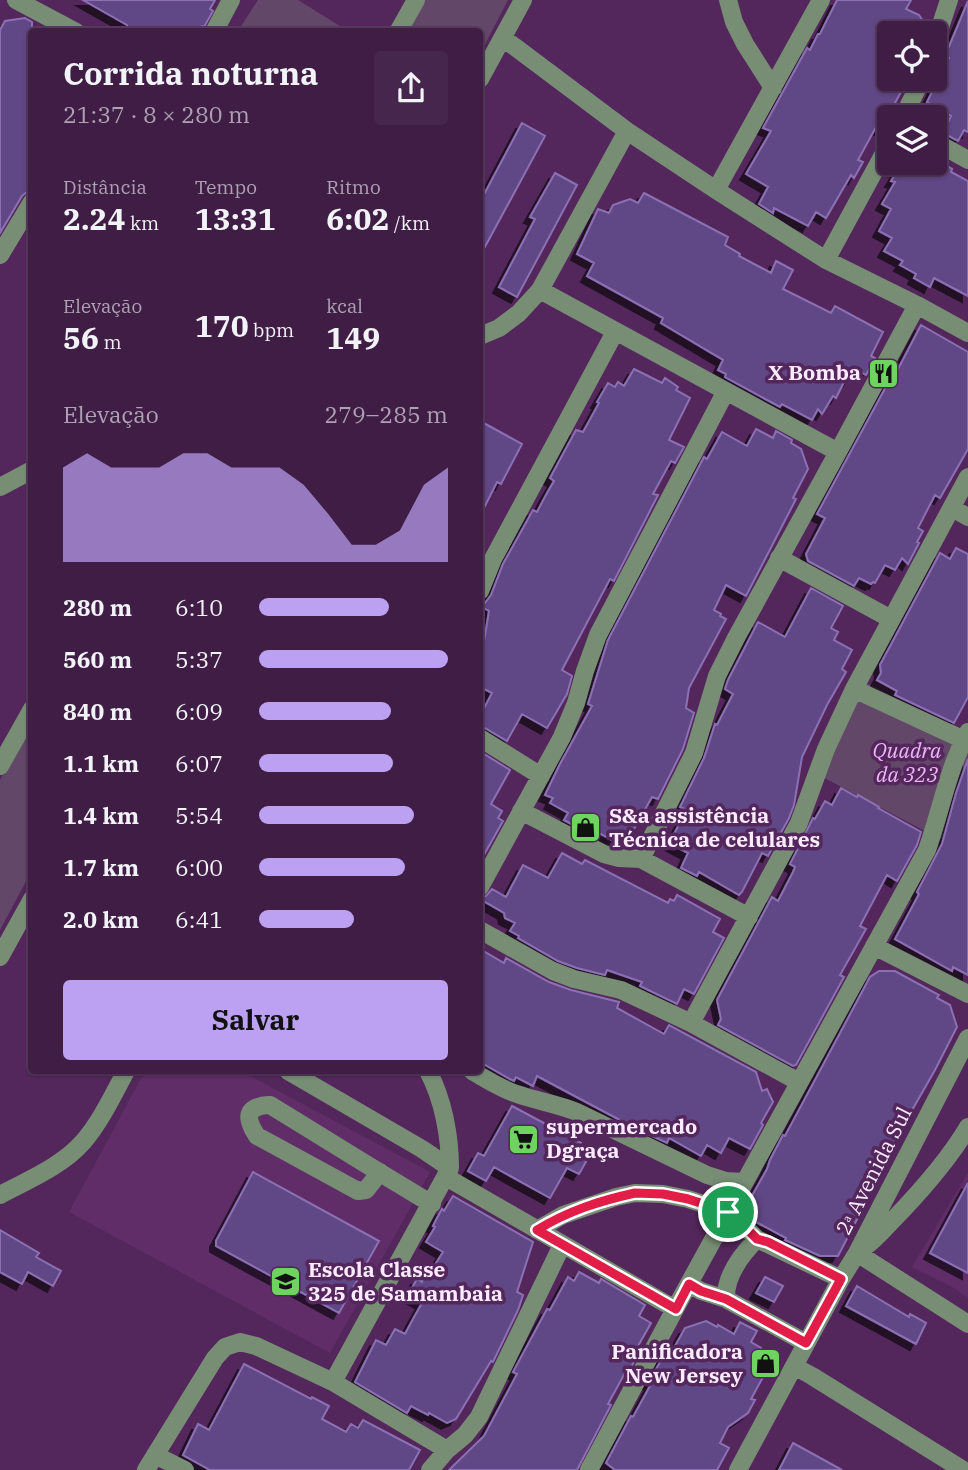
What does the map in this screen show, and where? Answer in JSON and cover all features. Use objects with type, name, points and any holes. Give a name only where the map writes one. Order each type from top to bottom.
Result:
[{"type":"street","points":[[16,0],[68,28]]},
{"type":"street","points":[[216,28],[231,0]]},
{"type":"street","points":[[400,28],[416,0]]},
{"type":"street","points":[[483,74],[523,0]]},
{"type":"street","points":[[727,0],[744,44],[773,88]]},
{"type":"street","points":[[716,190],[821,0]]},
{"type":"street","points":[[942,21],[949,0]]},
{"type":"street","points":[[503,38],[627,131],[826,260],[968,333]]},
{"type":"street","points":[[483,335],[499,328],[519,313],[540,290],[627,131]]},
{"type":"street","points":[[947,148],[968,160]]},
{"type":"street","points":[[826,260],[877,166]]},
{"type":"street","points":[[0,255],[28,209]]},
{"type":"street","points":[[540,290],[838,452]]},
{"type":"street","points":[[641,859],[694,752],[717,676],[917,305]]},
{"type":"street","points":[[483,584],[493,559],[615,332]]},
{"type":"street","points":[[483,881],[562,737],[598,635],[726,391]]},
{"type":"street","points":[[0,487],[28,472]]},
{"type":"street","points":[[691,1023],[799,823],[826,749],[854,689],[968,477]]},
{"type":"street","points":[[952,508],[968,517]]},
{"type":"street","points":[[779,558],[891,619]]},
{"type":"street","points":[[589,1470],[927,850],[938,820],[945,790],[966,736],[854,689]]},
{"type":"street","points":[[0,766],[28,716]]},
{"type":"street","points":[[483,740],[541,776]]},
{"type":"street","points":[[521,811],[604,854],[641,859],[749,916]]},
{"type":"street","points":[[0,957],[28,906]]},
{"type":"street","points":[[483,932],[553,971],[621,990],[691,1023],[799,1082]]},
{"type":"street","points":[[874,946],[968,994]]},
{"type":"street","name":"2ᵃ Avenida Sul","points":[[857,1253],[968,1038]]},
{"type":"street","points":[[0,1195],[59,1163],[82,1143],[103,1114],[124,1074]]},
{"type":"street","points":[[293,1074],[422,1149],[448,1172],[537,1230],[676,1309]]},
{"type":"street","points":[[333,1382],[448,1172],[450,1147],[440,1102],[429,1074]]},
{"type":"street","points":[[477,1074],[510,1092],[577,1112],[707,1175],[726,1181],[744,1182]]},
{"type":"street","points":[[380,1172],[366,1190],[358,1191],[257,1136],[248,1118],[260,1105],[270,1105],[432,1203]]},
{"type":"street","name":"2ᵃ Avenida Sul","points":[[857,1253],[874,1241],[912,1201],[965,1137]]},
{"type":"street","points":[[537,1230],[563,1215],[616,1197],[635,1193],[663,1194],[728,1212],[757,1239],[841,1279]]},
{"type":"street","points":[[726,1299],[727,1282],[748,1248],[757,1239]]},
{"type":"street","points":[[430,1470],[479,1417],[562,1245]]},
{"type":"street","points":[[738,1470],[857,1253],[968,1324]]},
{"type":"street","points":[[689,1284],[726,1299],[806,1343]]},
{"type":"street","points":[[185,1470],[151,1462],[215,1358],[225,1348],[240,1342],[256,1346],[333,1382],[447,1450]]},
{"type":"street","points":[[794,1366],[963,1470]]},
{"type":"shaded area","name":"Escola Classe 325 de Samambaia","points":[[143,1074],[247,1074],[430,1172],[330,1353],[69,1212]]},
{"type":"shaded area","points":[[968,1173],[968,1298],[912,1267]]},
{"type":"green space","points":[[258,0],[298,0],[343,28],[240,28]]},
{"type":"green space","points":[[425,0],[508,0],[483,48],[483,28],[410,28]]},
{"type":"green space","name":"Quadra da 323","points":[[855,677],[968,735],[968,761],[953,792],[942,840],[813,772]]},
{"type":"green space","points":[[28,729],[28,878],[0,930],[0,780]]},
{"type":"building","points":[[83,0],[215,0],[210,9],[213,11],[201,28],[130,28]]},
{"type":"building","points":[[837,0],[911,0],[906,9],[919,15],[923,21],[877,21],[877,91],[901,91],[893,105],[877,105],[877,128],[858,160],[863,162],[854,178],[851,175],[826,218],[816,212],[808,226],[774,208],[773,213],[759,204],[768,187],[746,174],[771,131],[763,128],[807,48],[810,50]]},
{"type":"building","points":[[968,1],[968,132],[964,130],[958,141],[947,135],[947,124],[951,116],[947,114],[947,105],[932,105],[927,102],[932,91],[947,91],[947,51]]},
{"type":"building","points":[[25,18],[32,22],[32,28],[28,28],[28,191],[22,196],[0,233],[0,30],[5,21]]},
{"type":"building","points":[[522,123],[545,136],[483,250],[483,196]]},
{"type":"building","points":[[947,166],[952,169],[951,172],[968,181],[968,296],[934,278],[930,287],[914,278],[916,274],[900,265],[903,261],[884,251],[892,238],[879,231],[891,209],[882,204],[895,182],[891,181],[895,175],[947,175]]},
{"type":"building","points":[[555,173],[577,185],[517,297],[499,287],[535,219],[530,217]]},
{"type":"building","points":[[644,193],[728,237],[725,245],[740,254],[739,256],[771,273],[776,261],[793,270],[783,289],[831,313],[835,306],[883,332],[871,356],[875,358],[866,375],[854,369],[836,398],[833,396],[822,414],[818,409],[812,420],[782,404],[780,407],[725,377],[726,374],[718,370],[723,360],[661,323],[663,318],[587,276],[594,263],[577,254],[598,209],[609,213],[613,205],[630,199],[638,203]]},
{"type":"building","points":[[921,325],[968,352],[968,449],[940,498],[935,495],[918,528],[923,531],[908,564],[902,558],[895,570],[885,565],[875,583],[871,584],[859,578],[854,586],[808,561],[806,554],[825,518],[817,514]]},
{"type":"building","points":[[634,369],[662,383],[665,378],[678,387],[676,390],[690,398],[669,440],[684,447],[675,463],[671,461],[653,494],[658,495],[614,581],[610,579],[562,670],[572,676],[567,694],[547,728],[522,714],[507,741],[483,727],[483,710],[492,693],[483,688],[483,648],[489,611],[483,606],[491,595],[503,564],[533,510],[537,512],[554,481],[550,478],[576,430],[583,432],[608,383],[615,387],[618,382],[624,386]]},
{"type":"building","points":[[483,423],[522,444],[501,484],[497,482],[483,510]]},
{"type":"building","points":[[756,429],[773,438],[776,431],[792,440],[791,443],[801,449],[808,469],[793,498],[796,499],[746,596],[726,585],[714,610],[726,619],[689,688],[686,708],[694,713],[683,749],[658,799],[652,797],[629,838],[615,842],[599,833],[597,838],[564,820],[568,813],[550,803],[553,798],[545,795],[592,706],[588,704],[608,640],[704,457],[707,459],[722,432],[747,446]]},
{"type":"building","points":[[956,548],[968,554],[968,697],[954,723],[895,695],[897,691],[877,680],[881,673],[880,665],[940,553],[950,559]]},
{"type":"building","points":[[811,588],[843,606],[831,628],[838,632],[834,640],[852,650],[842,669],[846,672],[802,757],[794,805],[789,818],[768,856],[762,853],[739,895],[699,872],[697,876],[681,868],[688,853],[669,843],[687,810],[680,807],[704,758],[715,724],[717,725],[733,694],[725,689],[728,680],[758,622],[785,637]]},
{"type":"building","points":[[483,753],[510,770],[491,804],[502,811],[498,818],[503,821],[483,857]]},
{"type":"building","points":[[968,759],[968,975],[953,967],[952,971],[895,939],[942,844]]},
{"type":"building","points":[[841,788],[921,832],[917,845],[897,881],[887,875],[860,926],[866,929],[840,975],[844,977],[796,1065],[793,1066],[718,1025],[721,1019],[717,1000],[772,897],[778,901],[795,867],[790,864],[813,818],[815,819],[825,801],[832,805]]},
{"type":"building","points":[[562,853],[582,864],[585,860],[668,903],[670,899],[674,901],[677,895],[720,919],[713,932],[724,938],[694,994],[684,989],[677,1004],[640,986],[642,982],[607,970],[605,975],[558,961],[518,938],[519,936],[510,931],[515,923],[483,901],[492,889],[506,897],[523,865],[548,878]]},
{"type":"building","points":[[483,951],[504,963],[506,958],[549,982],[619,1002],[617,1008],[664,1034],[669,1025],[756,1072],[762,1091],[767,1089],[773,1102],[750,1149],[729,1138],[721,1153],[707,1145],[701,1156],[669,1138],[667,1143],[633,1127],[537,1076],[533,1086],[516,1077],[514,1081],[483,1064]]},
{"type":"building","points":[[879,971],[895,971],[939,995],[937,998],[950,1005],[957,1027],[879,1168],[863,1200],[866,1202],[838,1256],[820,1256],[785,1240],[786,1238],[756,1222],[749,1201],[870,977]]},
{"type":"building","points":[[512,1106],[581,1143],[576,1151],[588,1158],[579,1174],[567,1168],[550,1198],[494,1167],[486,1181],[468,1171],[478,1153],[484,1156]]},
{"type":"building","points":[[253,1172],[379,1241],[339,1313],[216,1246],[216,1241]]},
{"type":"building","points":[[968,1183],[968,1273],[930,1253]]},
{"type":"building","points":[[453,1196],[533,1242],[517,1292],[523,1295],[518,1310],[493,1362],[491,1361],[456,1419],[447,1423],[411,1406],[407,1413],[355,1382],[376,1340],[386,1345],[395,1329],[405,1334],[422,1303],[408,1295],[417,1279],[422,1282],[425,1274],[428,1276],[443,1252],[426,1242],[442,1209],[444,1211]]},
{"type":"building","points":[[0,1230],[39,1253],[36,1257],[61,1271],[53,1286],[28,1272],[22,1284],[0,1272]]},
{"type":"building","points":[[579,1272],[599,1283],[601,1279],[645,1305],[639,1316],[651,1323],[633,1355],[637,1357],[608,1404],[611,1405],[577,1470],[449,1470],[484,1436],[517,1374],[513,1372],[547,1309],[550,1310],[568,1277],[574,1281]]},
{"type":"building","points":[[765,1277],[783,1286],[774,1302],[756,1293]]},
{"type":"building","points":[[857,1286],[909,1317],[910,1314],[926,1323],[916,1344],[846,1306]]},
{"type":"building","points":[[706,1321],[734,1334],[740,1322],[757,1331],[751,1342],[761,1348],[768,1368],[751,1399],[755,1400],[748,1413],[728,1427],[720,1443],[729,1448],[717,1470],[615,1470],[606,1463],[666,1352],[670,1355],[685,1328]]},
{"type":"building","points":[[244,1364],[329,1406],[322,1419],[346,1432],[351,1424],[358,1428],[363,1420],[420,1450],[409,1470],[210,1470],[183,1455],[198,1424],[209,1430]]},
{"type":"building","points":[[793,1443],[842,1470],[779,1470]]},
{"type":"place","name":"X Bomba","points":[[884,373]]},
{"type":"place","name":"S&a assistência Técnica de celulares","points":[[586,828]]},
{"type":"place","name":"supermercado Dgraça","points":[[523,1139]]},
{"type":"place","name":"Escola Classe 325 de Samambaia","points":[[285,1282]]},
{"type":"place","name":"Panificadora New Jersey","points":[[766,1364]]},
{"type":"route","points":[[635,1193],[663,1194],[688,1199],[728,1212],[757,1239],[841,1279],[806,1343],[726,1299],[689,1284],[676,1309],[537,1230],[563,1215],[635,1193]]}]
